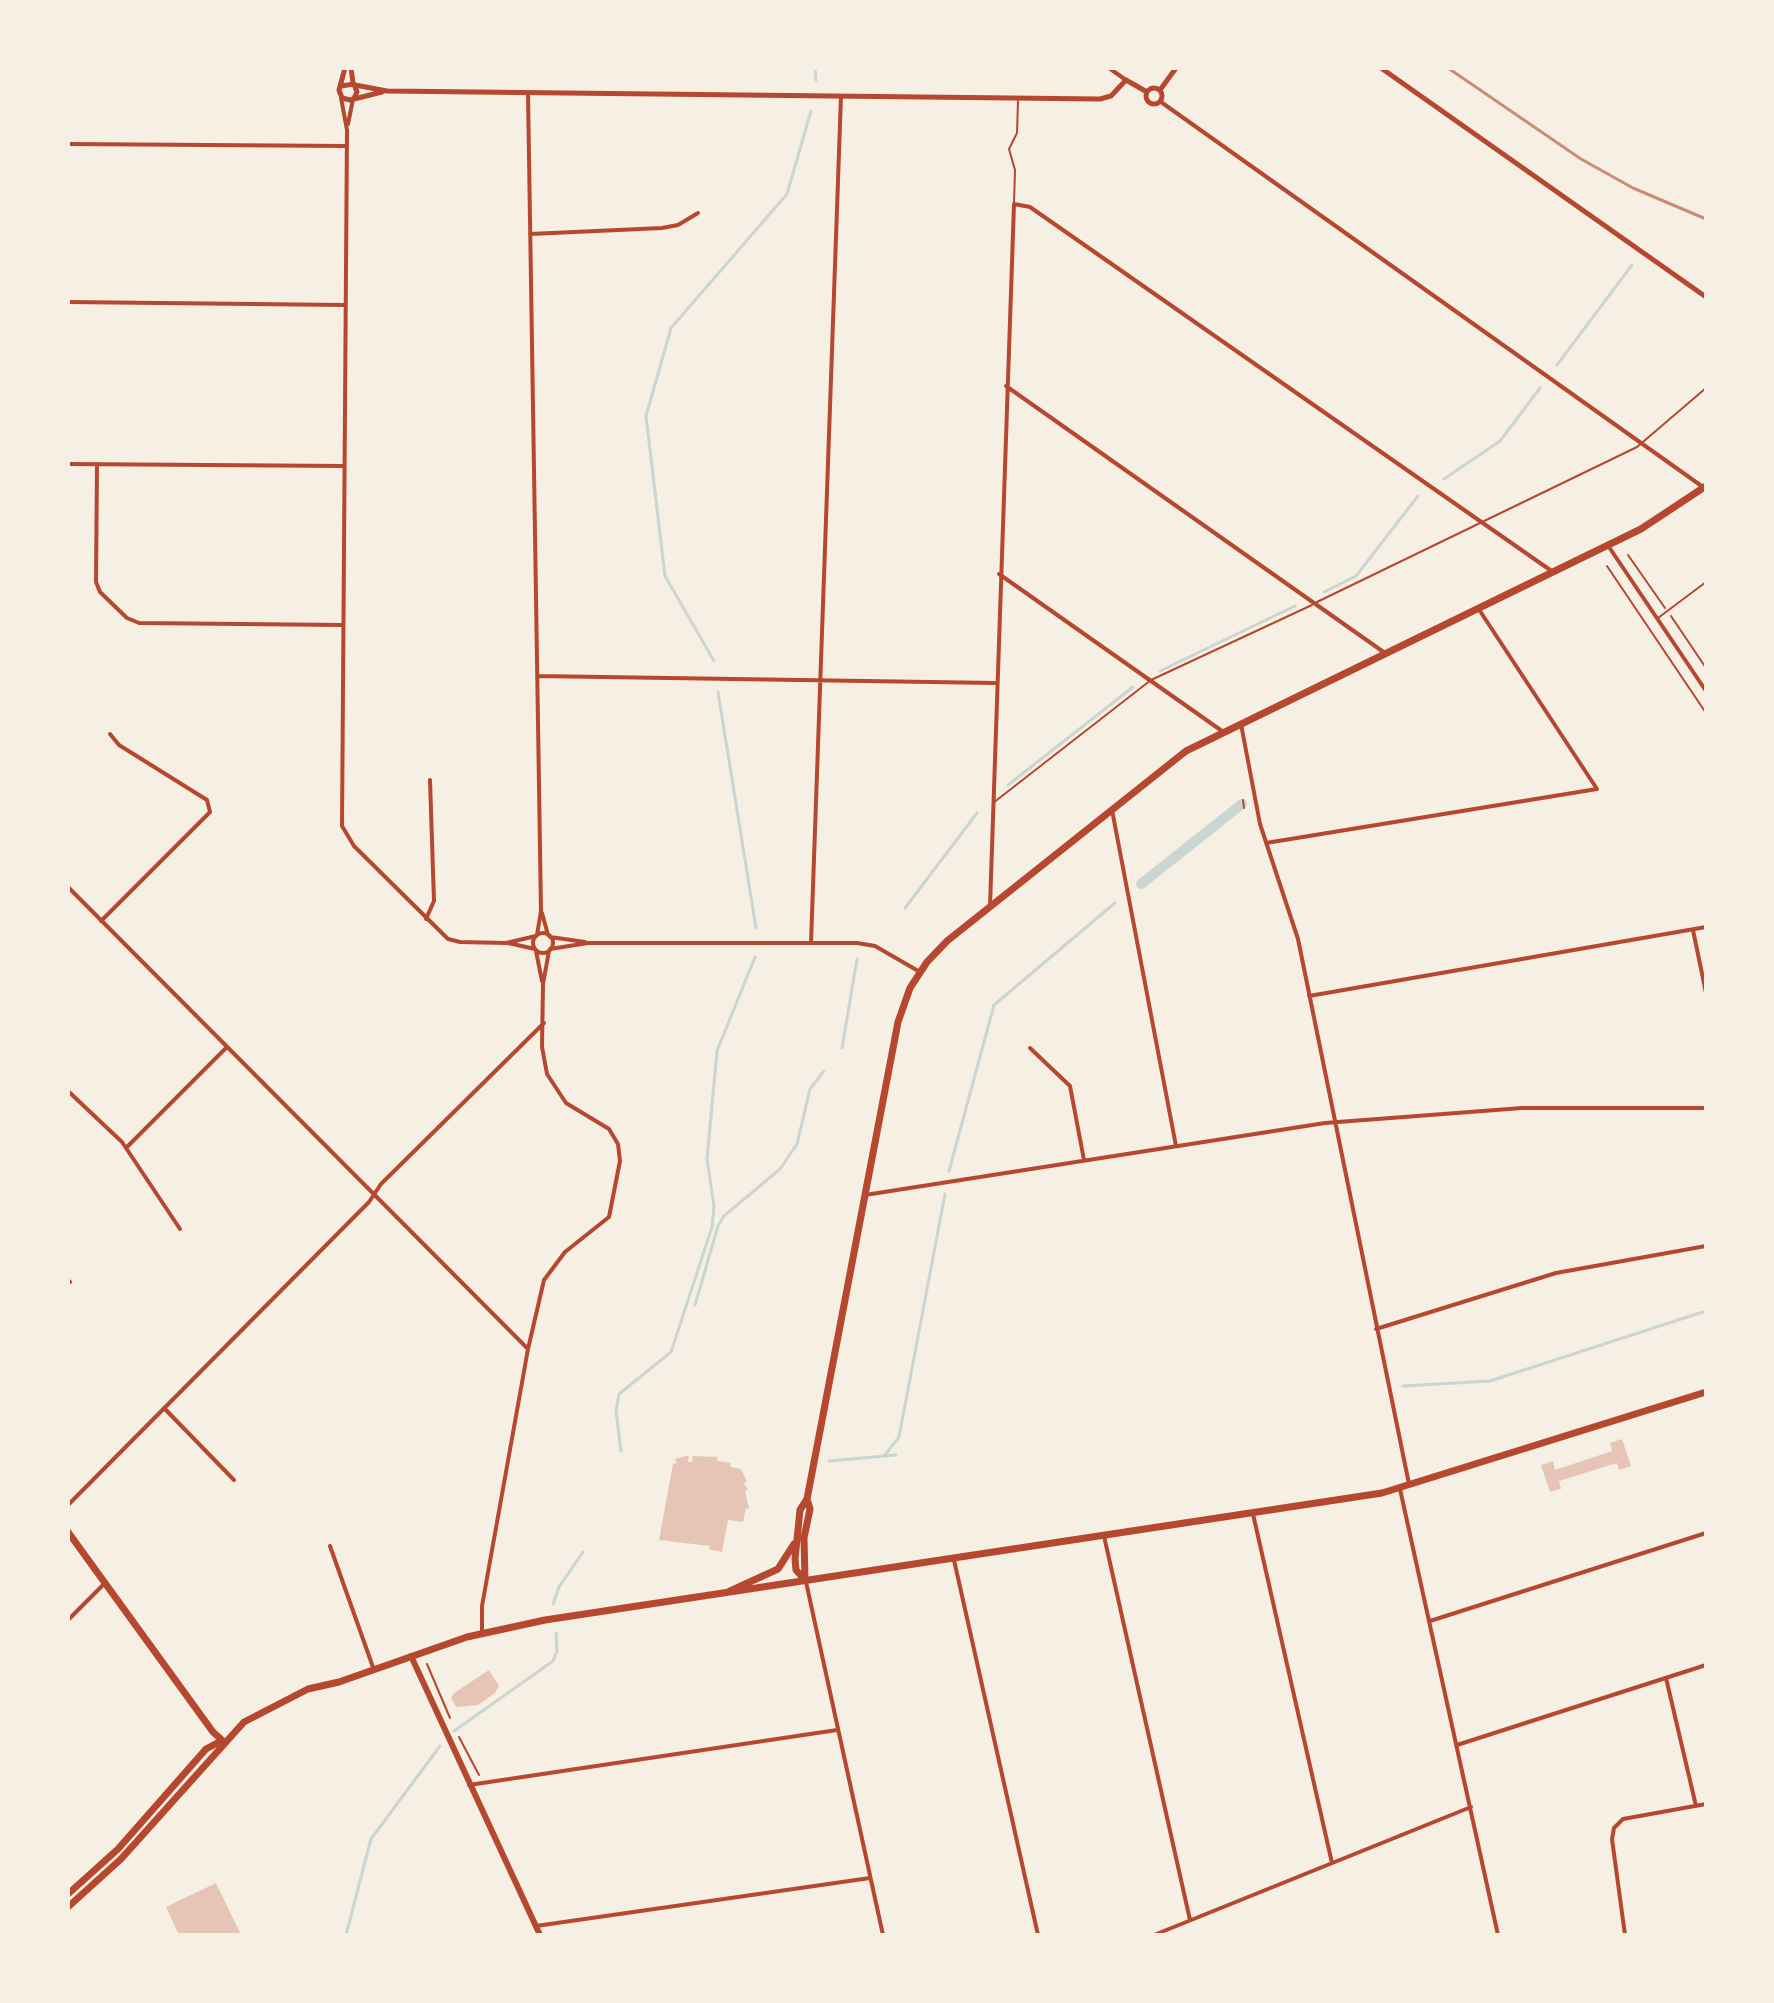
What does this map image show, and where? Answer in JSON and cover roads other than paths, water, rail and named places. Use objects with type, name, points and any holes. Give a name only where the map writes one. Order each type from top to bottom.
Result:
[{"type":"main road","points":[[805,1580],[796,1570],[795,1542],[800,1510],[807,1499],[898,1022],[920,972],[947,941],[1186,751],[1608,545],[1669,513],[1705,487]]},
{"type":"main road","points":[[68,1894],[118,1849],[206,1749],[223,1741],[244,1722],[279,1701],[482,1632],[1400,1489],[1706,1392]]},
{"type":"main road","points":[[805,1580],[804,1538],[810,1509],[807,1499]]},
{"type":"main road","points":[[68,1532],[213,1732],[223,1741]]},
{"type":"main road","points":[[728,1592],[778,1569],[795,1542]]},
{"type":"main road","points":[[411,1656],[540,1935]]},
{"type":"main road","points":[[68,1907],[135,1844],[214,1757],[223,1741]]},
{"type":"street","points":[[348,68],[357,92],[353,98],[346,146],[342,826],[350,841],[448,939],[506,943],[536,950],[588,943]]},
{"type":"street","points":[[347,130],[340,87],[348,68]]},
{"type":"street","points":[[1109,68],[1147,92],[1149,103],[1161,102],[1705,487]]},
{"type":"street","points":[[1161,102],[1160,90],[1176,68]]},
{"type":"street","points":[[1381,68],[1706,297]]},
{"type":"street","points":[[340,87],[345,83],[387,91],[1104,99],[1126,80]]},
{"type":"street","points":[[1147,92],[1152,88],[1160,90]]},
{"type":"street","points":[[340,96],[347,100],[387,91]]},
{"type":"street","points":[[482,1632],[482,1606],[528,1349],[544,1280],[565,1252],[609,1217],[620,1161],[618,1144],[609,1129],[566,1103],[550,1082],[542,1047],[543,984],[536,950],[541,911],[528,93]]},
{"type":"street","points":[[811,943],[841,96]]},
{"type":"street","points":[[68,144],[346,146]]},
{"type":"street","points":[[990,906],[1014,204],[1030,207],[1553,572]]},
{"type":"street","points":[[530,234],[662,228],[678,225],[698,213]]},
{"type":"street","points":[[68,302],[345,305]]},
{"type":"street","points":[[1006,386],[1385,653]]},
{"type":"street","points":[[68,464],[344,466]]},
{"type":"street","points":[[97,464],[96,582],[100,592],[127,618],[139,623],[342,625]]},
{"type":"street","points":[[1608,545],[1706,691]]},
{"type":"street","points":[[999,574],[1222,731]]},
{"type":"street","points":[[1266,843],[1597,789],[1478,608]]},
{"type":"street","points":[[537,676],[996,683]]},
{"type":"street","points":[[1241,722],[1266,843],[1295,928],[1409,1486]]},
{"type":"street","points":[[101,921],[210,812],[207,800],[119,745],[110,734]]},
{"type":"street","points":[[426,919],[434,901],[430,780]]},
{"type":"street","points":[[1112,809],[1176,1146]]},
{"type":"street","points":[[68,887],[528,1349]]},
{"type":"street","points":[[541,911],[549,936],[543,984]]},
{"type":"street","points":[[1309,996],[1706,927]]},
{"type":"street","points":[[1693,930],[1706,993]]},
{"type":"street","points":[[506,943],[549,936],[588,943],[869,944],[920,972]]},
{"type":"street","points":[[68,1505],[544,1023]]},
{"type":"street","points":[[126,1149],[226,1048]]},
{"type":"street","points":[[1030,1048],[1070,1086],[1084,1160]]},
{"type":"street","points":[[68,1091],[126,1149],[180,1229]]},
{"type":"street","points":[[865,1195],[1334,1122],[1522,1108],[1706,1108]]},
{"type":"street","points":[[1376,1329],[1556,1273],[1706,1246]]},
{"type":"street","points":[[164,1408],[234,1480]]},
{"type":"street","points":[[1400,1489],[1498,1935]]},
{"type":"street","points":[[1253,1514],[1332,1863]]},
{"type":"street","points":[[1430,1621],[1706,1533]]},
{"type":"street","points":[[1104,1536],[1190,1920]]},
{"type":"street","points":[[330,1546],[374,1670]]},
{"type":"street","points":[[954,1560],[1038,1935]]},
{"type":"street","points":[[805,1580],[810,1589],[812,1617],[883,1935]]},
{"type":"street","points":[[68,1620],[105,1583]]},
{"type":"street","points":[[1457,1745],[1706,1665]]},
{"type":"street","points":[[1666,1678],[1696,1806]]},
{"type":"street","points":[[469,1785],[837,1730]]},
{"type":"street","points":[[1625,1935],[1612,1839],[1614,1828],[1623,1819],[1706,1804]]},
{"type":"street","points":[[1154,1935],[1471,1807]]},
{"type":"street","points":[[536,1926],[870,1878]]},
{"type":"lane","points":[[1014,204],[1015,170],[1009,154],[1017,133],[1018,98]]},
{"type":"lane","points":[[992,803],[1151,680],[1316,603],[1642,442],[1706,388]]},
{"type":"lane","points":[[1657,618],[1706,582]]},
{"type":"waterway","points":[[815,68],[816,80]]},
{"type":"waterway","points":[[714,661],[665,576],[646,416],[671,328],[787,194],[811,111]]},
{"type":"waterway","points":[[1557,365],[1632,265]]},
{"type":"waterway","points":[[1444,479],[1500,441],[1540,388]]},
{"type":"waterway","points":[[1324,592],[1356,576],[1418,496]]},
{"type":"waterway","points":[[1160,671],[1295,606]]},
{"type":"waterway","points":[[1008,785],[1133,687]]},
{"type":"waterway","points":[[718,692],[756,928]]},
{"type":"waterway","points":[[1141,884],[1242,804]]},
{"type":"waterway","points":[[905,908],[977,813]]},
{"type":"waterway","points":[[949,1171],[994,1005],[1115,903]]},
{"type":"waterway","points":[[621,1451],[616,1411],[619,1394],[671,1352],[712,1227],[714,1206],[707,1159],[717,1051],[755,957]]},
{"type":"waterway","points":[[842,1048],[857,959]]},
{"type":"waterway","points":[[695,1305],[718,1226],[724,1216],[780,1169],[797,1144],[810,1089],[824,1071]]},
{"type":"waterway","points":[[884,1456],[899,1437],[945,1194]]},
{"type":"waterway","points":[[1403,1386],[1490,1381],[1706,1311]]},
{"type":"waterway","points":[[829,1461],[896,1455]]},
{"type":"waterway","points":[[553,1604],[559,1587],[583,1552]]},
{"type":"waterway","points":[[454,1731],[553,1661],[557,1651],[556,1633]]},
{"type":"waterway","points":[[346,1935],[371,1839],[440,1746]]},
{"type":"railway","points":[[1448,68],[1581,159],[1633,188],[1706,219]]}]
